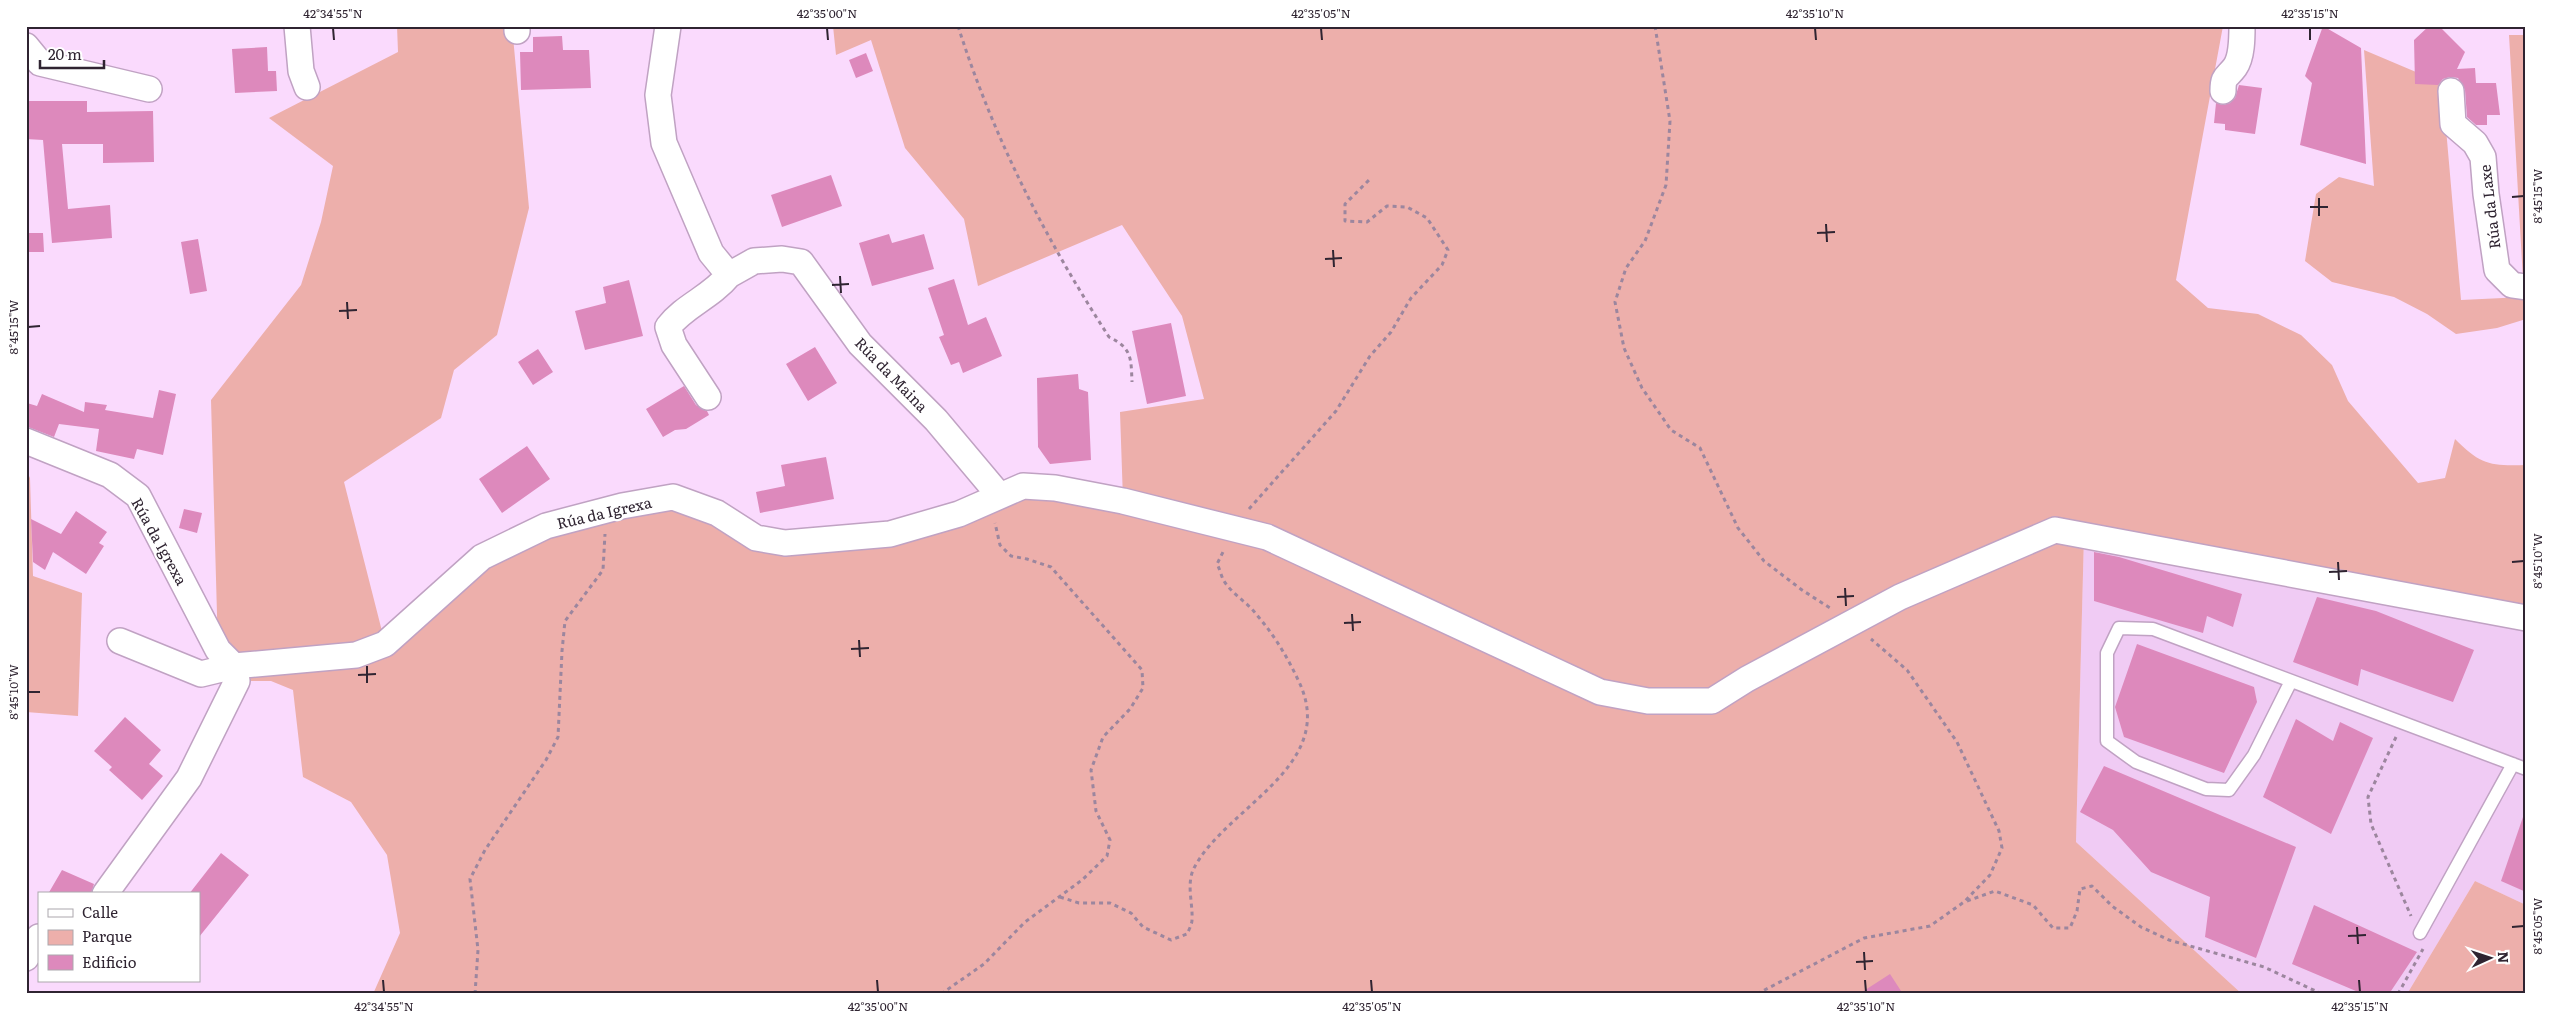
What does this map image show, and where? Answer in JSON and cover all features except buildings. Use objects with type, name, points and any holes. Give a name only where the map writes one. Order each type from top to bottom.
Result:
[{"type":"street","points":[[297,26],[301,71],[307,87]]},
{"type":"street","points":[[668,26],[658,95],[664,143],[711,252],[729,275]]},
{"type":"street","points":[[2222,91],[2227,74],[2236,67],[2240,56],[2242,26]]},
{"type":"street","points":[[26,46],[40,63],[149,89]]},
{"type":"street","name":"Rúa da Laxe","points":[[2451,91],[2453,124],[2475,143],[2483,157],[2486,194],[2497,270],[2512,285],[2526,287]]},
{"type":"street","name":"Rúa da Maina","points":[[708,397],[674,345],[668,327],[680,314],[717,289],[729,275],[754,261],[782,259],[801,262],[860,344],[936,420],[999,494]]},
{"type":"street","name":"Rúa da Igrexa","points":[[26,441],[110,475],[138,496],[218,650],[234,666]]},
{"type":"street","name":"Rúa da Igrexa","points":[[120,641],[202,674],[234,666],[356,655],[385,644],[482,557],[546,526],[602,511],[673,497],[717,513],[756,538],[785,543],[890,534],[959,514],[999,494],[1023,486],[1055,488],[1123,501],[1267,537],[1600,692],[1648,700],[1712,701],[1747,678],[1900,597],[2055,530],[2526,618]]},
{"type":"street","points":[[106,892],[189,778],[237,681],[234,666]]},
{"type":"street","points":[[26,958],[38,939]]},
{"type":"lane","points":[[2291,680],[2254,754],[2229,790],[2206,788],[2136,762],[2107,741],[2107,653],[2119,628],[2153,629],[2291,680],[2526,769]]},
{"type":"lane","points":[[2420,933],[2513,764]]},
{"type":"path","points":[[958,26],[1008,158],[1041,226],[1109,337],[1124,344],[1131,362],[1132,382]]},
{"type":"path","points":[[1655,26],[1670,120],[1666,185],[1645,241],[1626,268],[1614,302],[1624,348],[1642,388],[1671,430],[1700,448],[1738,528],[1764,561],[1802,590],[1851,623],[1907,670],[1957,742],[2000,831],[2002,848],[1990,875],[1964,902],[1930,926],[1864,938],[1756,994]]},
{"type":"path","points":[[941,994],[984,964],[1031,917],[1082,880],[1108,856],[1110,840],[1096,812],[1090,770],[1103,737],[1130,709],[1143,688],[1142,670],[1051,567],[1027,558],[1011,556],[1000,545],[994,526],[999,494]]},
{"type":"path","points":[[475,994],[478,950],[470,879],[485,850],[546,760],[558,737],[565,621],[603,570],[605,542],[602,511]]},
{"type":"path","points":[[2398,994],[2423,948],[2420,933],[2394,881],[2371,824],[2368,797],[2402,722]]},
{"type":"path","points":[[1964,902],[1995,891],[2032,905],[2053,928],[2070,928],[2077,911],[2080,888],[2092,886],[2112,906],[2142,927],[2169,940],[2264,967],[2322,994]]},
{"type":"shaded area","points":[[2084,535],[2526,618],[2526,905],[2475,881],[2407,994],[2242,994],[2076,842]]},
{"type":"green space","points":[[397,26],[512,26],[529,208],[497,335],[454,370],[441,418],[344,482],[385,643],[482,557],[673,497],[756,538],[890,534],[1023,486],[1123,500],[1120,412],[1204,399],[1182,316],[1122,225],[978,286],[964,219],[905,148],[871,40],[836,55],[833,26],[2223,26],[2176,280],[2208,308],[2258,314],[2301,335],[2332,365],[2348,401],[2418,483],[2445,478],[2455,439],[2472,454],[2487,462],[2503,465],[2526,465],[2526,618],[2084,535],[2076,842],[2242,994],[373,994],[400,933],[387,855],[351,802],[303,777],[293,690],[271,681],[237,681],[218,650],[211,400],[301,285],[321,222],[333,166],[269,118],[398,52]]},
{"type":"green space","points":[[2509,35],[2526,35],[2526,319],[2497,328],[2456,334],[2427,314],[2394,297],[2332,282],[2305,261],[2316,194],[2339,177],[2374,186],[2364,50],[2442,83],[2461,300],[2524,297]]},
{"type":"green space","points":[[26,470],[30,478],[33,576],[82,593],[78,716],[26,712]]},
{"type":"green space","points":[[2475,881],[2526,905],[2526,994],[2407,994]]}]
